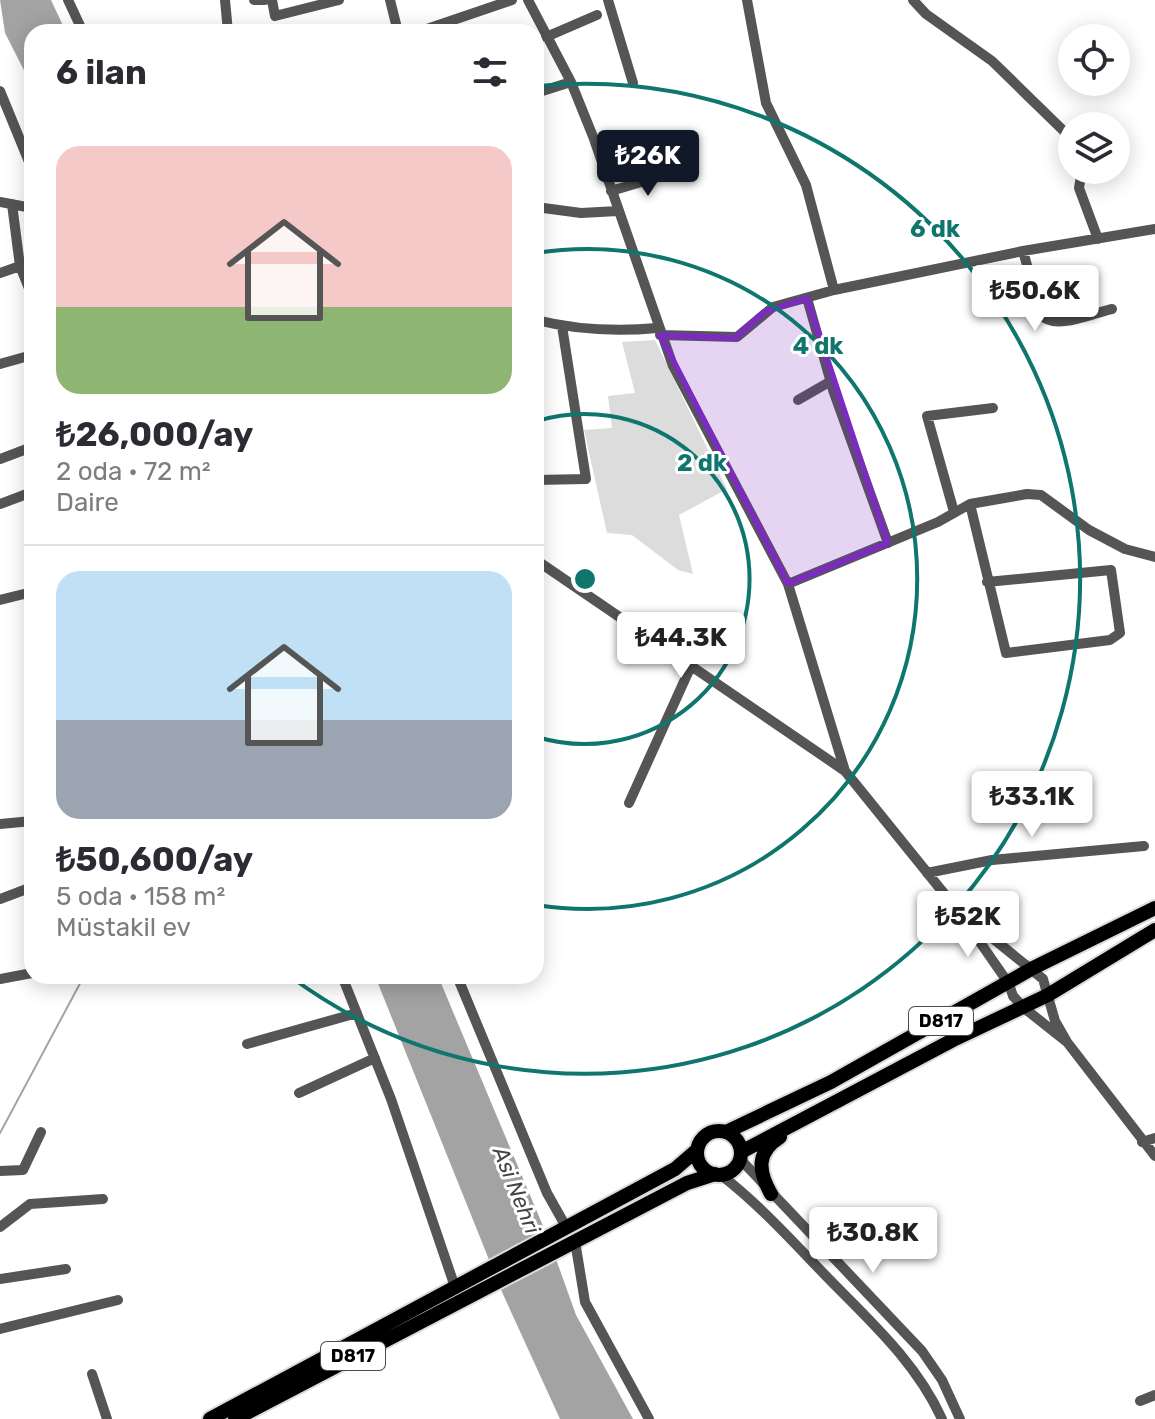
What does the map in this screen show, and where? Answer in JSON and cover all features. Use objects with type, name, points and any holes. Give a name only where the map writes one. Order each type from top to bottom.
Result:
[{"type":"highway","name":"D817","points":[[235,1419],[561,1228],[675,1169],[697,1150],[707,1134],[726,1132],[831,1082],[1033,968],[1155,908]]},
{"type":"highway","name":"D817","points":[[210,1419],[463,1288],[570,1244],[687,1183],[733,1169],[740,1155],[802,1118],[1024,1008],[1155,930]]},
{"type":"highway","points":[[771,1194],[760,1169],[763,1152],[802,1118]]},
{"type":"highway","points":[[726,1132],[736,1140],[740,1155]]},
{"type":"highway","points":[[697,1150],[703,1168],[718,1174]]},
{"type":"street","points":[[225,0],[227,24]]},
{"type":"street","points":[[254,0],[265,0]]},
{"type":"street","points":[[272,0],[275,16],[339,0]]},
{"type":"street","points":[[390,0],[396,24]]},
{"type":"street","points":[[442,24],[512,0]]},
{"type":"street","points":[[528,0],[540,24]]},
{"type":"street","points":[[608,0],[633,83]]},
{"type":"street","points":[[747,0],[766,103],[806,185],[834,290]]},
{"type":"street","points":[[913,0],[926,14],[992,61],[1058,125]]},
{"type":"street","points":[[71,1],[80,24]]},
{"type":"street","points":[[546,37],[597,15]]},
{"type":"street","points":[[544,33],[571,82],[637,254],[659,332],[788,584],[845,771]]},
{"type":"street","points":[[544,90],[571,82]]},
{"type":"street","points":[[0,91],[24,150]]},
{"type":"street","points":[[611,191],[675,172]]},
{"type":"street","points":[[1080,184],[1098,239]]},
{"type":"street","points":[[6,203],[24,273]]},
{"type":"street","points":[[544,208],[581,213],[618,211]]},
{"type":"street","points":[[544,322],[618,332],[737,337],[764,312],[834,290],[1023,251],[1155,229]]},
{"type":"street","points":[[1023,251],[1041,315],[1046,320],[1056,322],[1112,309]]},
{"type":"street","points":[[0,273],[20,266]]},
{"type":"street","points":[[807,298],[831,381],[888,543]]},
{"type":"street","points":[[544,480],[586,479],[562,326]]},
{"type":"street","points":[[0,364],[24,357]]},
{"type":"street","points":[[798,400],[831,381]]},
{"type":"street","points":[[954,512],[927,416],[993,408]]},
{"type":"street","points":[[0,459],[24,450]]},
{"type":"street","points":[[788,584],[888,543],[970,504],[1027,494],[1041,495],[1125,549],[1155,557]]},
{"type":"street","points":[[0,504],[24,495]]},
{"type":"street","points":[[970,504],[987,582],[1006,653],[1110,640],[1120,633],[1111,570],[987,582]]},
{"type":"street","points":[[544,565],[845,771],[959,912],[1009,984],[1013,996],[1067,1042]]},
{"type":"street","points":[[0,600],[24,594]]},
{"type":"street","points":[[629,803],[691,666]]},
{"type":"street","points":[[0,824],[24,822]]},
{"type":"street","points":[[927,873],[992,860],[1144,846]]},
{"type":"street","points":[[0,899],[24,890]]},
{"type":"street","points":[[959,912],[1043,979],[1055,1021],[1067,1042],[1155,1156]]},
{"type":"street","points":[[0,979],[24,974]]},
{"type":"street","points":[[345,984],[463,1288]]},
{"type":"street","points":[[460,984],[561,1228]]},
{"type":"street","points":[[247,1044],[357,1013]]},
{"type":"street","points":[[299,1093],[375,1058]]},
{"type":"street","points":[[0,1171],[23,1170],[41,1132]]},
{"type":"street","points":[[1142,1142],[1155,1138]]},
{"type":"street","points":[[740,1155],[771,1194],[922,1351],[951,1396],[960,1419]]},
{"type":"street","points":[[718,1174],[779,1227],[904,1357],[923,1382],[942,1419]]},
{"type":"street","points":[[0,1227],[30,1204],[103,1199]]},
{"type":"street","points":[[570,1244],[585,1302],[649,1419]]},
{"type":"street","points":[[0,1279],[66,1269]]},
{"type":"street","points":[[0,1329],[118,1300]]},
{"type":"street","points":[[92,1374],[107,1419]]},
{"type":"street","points":[[1140,1401],[1155,1395]]},
{"type":"highlighted area","points":[[807,298],[888,543],[788,584],[660,335],[735,338],[764,312]]},
{"type":"shaded area","points":[[655,340],[727,489],[679,515],[693,574],[678,570],[632,535],[607,533],[584,430],[612,428],[608,396],[635,393],[622,342]]},
{"type":"water","points":[[0,0],[51,0],[62,24],[24,24],[24,70],[5,33]]},
{"type":"water","name":"Asi Nehri","points":[[378,984],[441,984],[551,1245],[576,1315],[633,1419],[560,1419],[502,1292]]},
{"type":"waterway","points":[[0,1133],[80,984]]}]
